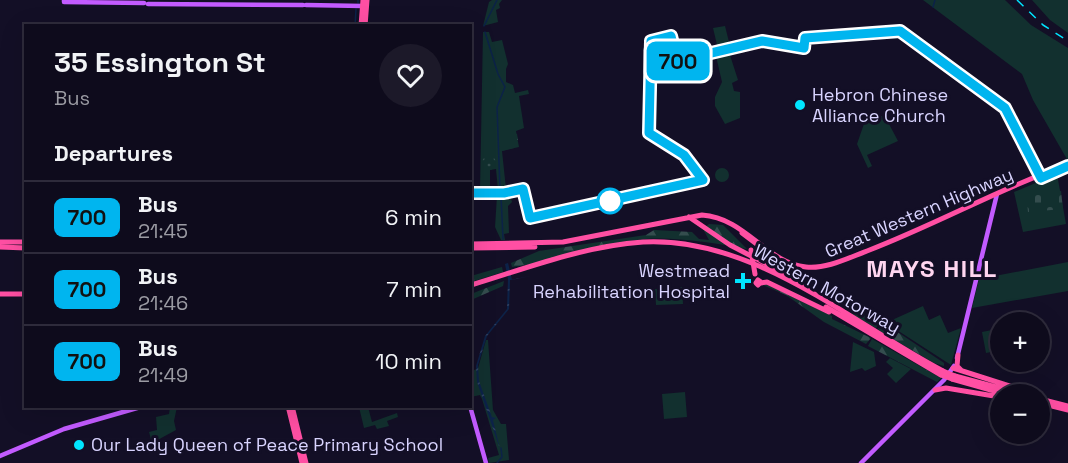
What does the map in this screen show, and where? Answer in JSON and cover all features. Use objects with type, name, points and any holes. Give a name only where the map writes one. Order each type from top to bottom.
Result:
[{"type":"highway","points":[[363,24],[365,3]]},
{"type":"highway","name":"Great Western Highway","points":[[472,246],[573,240],[699,214],[715,216],[790,263],[803,267],[821,267],[901,238],[1068,165]]},
{"type":"highway","name":"Great Western Highway","points":[[472,246],[558,246],[694,218],[710,219],[732,226],[749,236],[780,261],[799,269],[829,268],[903,239],[997,196]]},
{"type":"highway","points":[[679,217],[694,218],[730,245],[805,286],[823,301]]},
{"type":"highway","points":[[706,228],[705,221],[710,219]]},
{"type":"highway","points":[[749,236],[755,274],[759,282],[767,282],[839,315]]},
{"type":"highway","points":[[0,242],[24,242]]},
{"type":"highway","name":"Western Motorway","points":[[472,287],[621,245],[680,243],[716,249],[747,260],[823,301],[942,373]]},
{"type":"highway","points":[[751,250],[755,245],[763,249]]},
{"type":"highway","points":[[0,247],[24,248]]},
{"type":"highway","name":"Western Motorway","points":[[508,275],[622,248],[683,247],[714,252],[751,265],[942,373],[990,389]]},
{"type":"highway","points":[[0,295],[24,296]]},
{"type":"highway","points":[[958,355],[958,367],[966,373]]},
{"type":"highway","points":[[953,368],[1002,384]]},
{"type":"highway","name":"Western Motorway","points":[[954,378],[990,386]]},
{"type":"highway","points":[[942,382],[952,389]]},
{"type":"highway","points":[[935,390],[952,389],[990,396]]},
{"type":"highway","points":[[1050,402],[1068,408]]},
{"type":"highway","points":[[1050,403],[1068,408]]},
{"type":"highway","points":[[290,408],[304,463]]},
{"type":"main road","points":[[64,1],[146,4],[365,3]]},
{"type":"main road","points":[[861,463],[935,390],[953,368],[997,196]]},
{"type":"main road","points":[[0,456],[33,440],[84,422],[136,408]]},
{"type":"main road","points":[[471,408],[486,463]]},
{"type":"green space","points":[[502,0],[499,4],[500,8],[496,10],[498,22],[483,26],[489,2]]},
{"type":"green space","points":[[923,0],[1005,0],[1031,25],[1068,48],[1068,161],[1033,100],[1022,74]]},
{"type":"green space","points":[[1032,0],[1068,0],[1068,33],[1050,20]]},
{"type":"green space","points":[[725,26],[730,46],[718,49],[713,28]]},
{"type":"green space","points":[[483,32],[489,32],[492,42],[502,40],[508,64],[506,82],[513,85],[515,93],[528,90],[529,94],[519,96],[524,128],[516,131],[519,147],[502,151],[506,189],[498,190],[496,169],[490,170],[490,190],[480,190]]},
{"type":"green space","points":[[729,52],[738,80],[732,83],[734,91],[740,92],[740,118],[725,124],[715,106],[715,97],[722,82],[716,56]]},
{"type":"green space","points":[[485,67],[492,72],[492,80],[502,86],[500,93],[493,93],[490,75],[487,77],[483,71]]},
{"type":"green space","points":[[898,114],[900,119],[889,124],[898,141],[867,155],[872,166],[868,168],[857,144],[866,118],[882,116],[887,119]]},
{"type":"green space","points":[[511,126],[517,130],[512,133],[517,134],[518,140],[512,140],[514,148],[502,151],[504,137],[506,138],[504,144],[510,145],[508,132]]},
{"type":"green space","points":[[489,156],[494,158],[496,163],[494,168],[489,170],[484,168],[482,163],[484,158]]},
{"type":"green space","points":[[722,168],[727,170],[729,175],[727,180],[722,182],[717,180],[715,175],[717,170]]},
{"type":"green space","points":[[1057,174],[1066,224],[1023,232],[1014,192]]},
{"type":"green space","points":[[1061,191],[1063,209],[1028,212],[1026,194]]},
{"type":"green space","points":[[510,195],[512,202],[508,206],[509,233],[504,234],[505,240],[501,240],[495,227],[497,196]]},
{"type":"green space","points":[[709,224],[723,225],[747,249],[683,240],[645,239],[612,244],[529,265],[512,267],[511,263],[539,251],[646,235],[654,230],[692,232],[699,239],[709,240],[703,229]]},
{"type":"green space","points":[[1068,262],[1068,291],[972,308],[979,279]]},
{"type":"green space","points":[[502,267],[503,272],[472,282],[472,276]]},
{"type":"green space","points":[[504,281],[503,286],[472,300],[472,294]]},
{"type":"green space","points":[[766,284],[871,338],[866,344],[824,322],[786,295],[763,285]]},
{"type":"green space","points":[[682,287],[683,304],[656,305],[655,289]]},
{"type":"green space","points":[[923,306],[929,320],[940,315],[948,333],[961,328],[951,365],[900,332],[881,325]]},
{"type":"green space","points":[[853,309],[879,324],[876,328],[851,314]]},
{"type":"green space","points":[[880,325],[899,333],[944,363],[944,366],[934,363],[881,332],[878,329]]},
{"type":"green space","points":[[990,330],[990,352],[986,353],[982,332]]},
{"type":"green space","points":[[872,339],[941,378],[937,382],[868,346]]},
{"type":"green space","points":[[486,340],[488,340],[493,410],[501,424],[506,424],[509,460],[489,463],[488,458],[499,455],[482,399],[480,395],[472,397],[472,371],[478,368]]},
{"type":"green space","points":[[853,342],[874,352],[876,366],[865,371],[862,368],[850,372]]},
{"type":"green space","points":[[890,358],[911,369],[896,383],[887,374],[893,368],[886,362]]},
{"type":"green space","points":[[685,392],[687,417],[664,419],[662,394]]},
{"type":"green space","points":[[170,408],[177,408],[174,421],[176,430],[152,443],[149,432],[157,430],[156,417],[169,414]]},
{"type":"green space","points":[[359,408],[368,408],[372,422],[397,413],[398,417],[387,421],[389,426],[377,429],[375,425],[364,428]]},
{"type":"water","points":[[508,263],[512,280],[510,280],[509,309],[487,336],[478,365],[479,381],[492,417],[496,418],[493,420],[500,449],[477,382],[476,366],[485,336],[507,309],[508,279],[505,264]]},
{"type":"waterway","points":[[484,26],[497,0]]},
{"type":"waterway","points":[[933,7],[935,0]]},
{"type":"waterway","points":[[355,24],[356,9]]},
{"type":"waterway","points":[[485,32],[498,74],[505,87],[497,107],[500,190]]},
{"type":"waterway","points":[[501,196],[503,239]]},
{"type":"waterway","points":[[497,463],[502,457],[501,448]]},
{"type":"railway","points":[[1017,0],[1043,25],[1068,41]]},
{"type":"bus line","name":"700","points":[[472,193],[504,193],[523,189],[530,218],[703,180],[684,155],[649,133],[651,41],[671,36],[677,61],[762,41],[804,48],[805,38],[900,31],[1005,108],[1005,112],[1041,178],[1068,166]]},
{"type":"place","name":"Hebron Chinese Alliance Church","points":[[800,105]]},
{"type":"place","name":"Westmead Rehabilitation Hospital","points":[[743,281]]},
{"type":"place","name":"Our Lady Queen of Peace Primary School","points":[[79,445]]},
{"type":"district","name":"MAYS HILL","points":[[932,269]]}]
